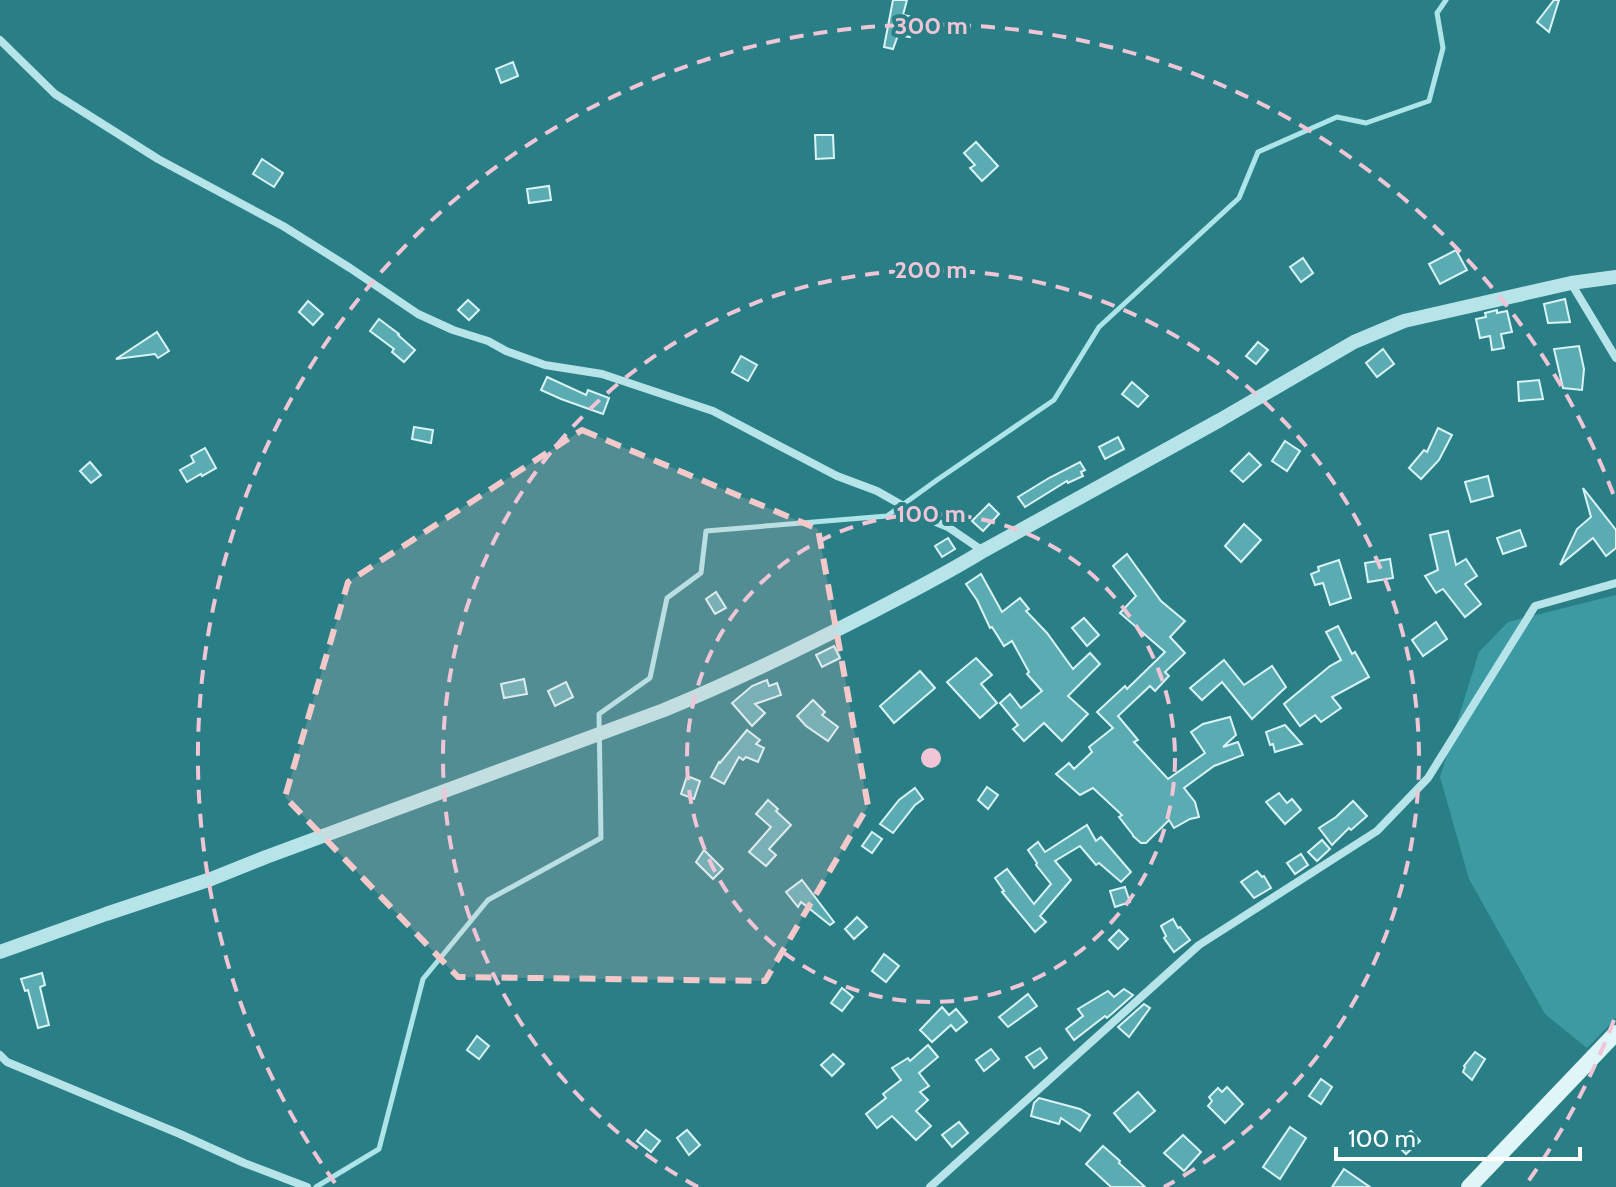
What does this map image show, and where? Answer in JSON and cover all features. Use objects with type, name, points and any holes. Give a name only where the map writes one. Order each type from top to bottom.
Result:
[{"type":"main road","points":[[1469,1187],[1616,1033]]},
{"type":"street","points":[[0,40],[55,94],[158,159],[283,226],[418,314],[545,365],[602,374],[713,411],[837,476],[877,491],[948,527],[983,551]]},
{"type":"street","points":[[0,952],[211,879],[725,685],[951,570],[1354,342],[1404,321],[1571,283],[1616,277]]},
{"type":"street","points":[[1571,283],[1616,358]]},
{"type":"street","points":[[930,1187],[1199,945],[1377,831],[1428,778],[1535,606],[1616,583]]},
{"type":"street","points":[[0,1055],[7,1062],[307,1187]]},
{"type":"highlighted area","points":[[582,430],[818,529],[868,806],[765,981],[458,977],[285,797],[348,582]]},
{"type":"shaded area","points":[[1616,595],[1616,1018],[1587,1048],[1545,1014],[1469,879],[1440,777],[1479,652],[1508,622]]},
{"type":"building","points":[[893,0],[907,0],[903,15],[914,17],[910,37],[898,35],[893,49],[884,47]]},
{"type":"building","points":[[1554,0],[1559,0],[1549,32],[1537,22]]},
{"type":"building","points":[[513,62],[518,76],[501,83],[496,69]]},
{"type":"building","points":[[815,135],[833,135],[834,158],[816,159]]},
{"type":"building","points":[[976,142],[998,166],[982,181],[970,168],[975,165],[964,153]]},
{"type":"building","points":[[262,159],[283,173],[274,187],[253,174]]},
{"type":"building","points":[[549,186],[551,200],[529,203],[527,189]]},
{"type":"building","points":[[1456,250],[1467,270],[1440,284],[1429,264]]},
{"type":"building","points":[[1303,258],[1313,273],[1301,282],[1290,267]]},
{"type":"building","points":[[1565,299],[1570,322],[1548,323],[1544,304]]},
{"type":"building","points":[[468,300],[479,310],[469,320],[458,310]]},
{"type":"building","points":[[308,301],[323,314],[313,325],[299,312]]},
{"type":"building","points":[[1497,310],[1497,313],[1507,311],[1512,332],[1501,334],[1504,348],[1492,350],[1490,336],[1480,338],[1476,319]]},
{"type":"building","points":[[379,319],[415,350],[404,362],[392,352],[394,349],[370,331]]},
{"type":"building","points":[[157,332],[169,351],[158,358],[155,354],[116,359]]},
{"type":"building","points":[[1258,342],[1268,350],[1256,364],[1246,356]]},
{"type":"building","points":[[1579,346],[1584,369],[1582,390],[1563,388],[1554,349]]},
{"type":"building","points":[[1383,349],[1394,364],[1377,377],[1366,363]]},
{"type":"building","points":[[741,356],[757,365],[748,381],[732,372]]},
{"type":"building","points":[[547,377],[586,395],[588,390],[609,398],[603,414],[541,390]]},
{"type":"building","points":[[1539,380],[1543,399],[1519,401],[1518,382]]},
{"type":"building","points":[[1132,382],[1148,396],[1138,407],[1122,394]]},
{"type":"building","points":[[414,427],[433,430],[431,443],[412,439]]},
{"type":"building","points":[[1438,428],[1452,435],[1439,460],[1421,479],[1409,468],[1424,450],[1427,452]]},
{"type":"building","points":[[1118,437],[1124,449],[1105,459],[1099,447]]},
{"type":"building","points":[[1285,441],[1300,451],[1287,471],[1272,461]]},
{"type":"building","points":[[205,448],[216,468],[187,482],[180,470],[194,462],[191,456]]},
{"type":"building","points":[[1249,453],[1261,465],[1243,482],[1231,471]]},
{"type":"building","points":[[90,462],[101,475],[91,483],[80,471]]},
{"type":"building","points":[[1080,462],[1085,470],[1081,472],[1083,476],[1067,481],[1025,507],[1018,497],[1049,478]]},
{"type":"building","points":[[1488,476],[1493,496],[1471,502],[1465,482]]},
{"type":"building","points":[[1583,488],[1616,530],[1616,548],[1606,556],[1593,538],[1560,565],[1577,529],[1591,517]]},
{"type":"building","points":[[989,504],[999,514],[983,531],[972,521]]},
{"type":"building","points":[[1244,524],[1261,540],[1241,562],[1225,546]]},
{"type":"building","points":[[1520,530],[1526,546],[1503,554],[1497,538]]},
{"type":"building","points":[[1448,531],[1456,565],[1466,559],[1477,576],[1465,584],[1481,604],[1465,617],[1443,589],[1436,593],[1425,576],[1438,570],[1430,535]]},
{"type":"building","points":[[948,538],[955,549],[942,557],[935,546]]},
{"type":"building","points":[[1127,554],[1161,601],[1185,621],[1170,637],[1185,653],[1165,672],[1169,676],[1155,691],[1150,686],[1118,716],[1138,740],[1134,742],[1168,779],[1205,753],[1191,732],[1203,724],[1230,717],[1236,735],[1223,747],[1238,742],[1243,755],[1214,766],[1184,788],[1195,802],[1199,817],[1174,828],[1169,820],[1146,843],[1133,836],[1119,817],[1122,815],[1093,788],[1080,795],[1056,774],[1069,763],[1074,769],[1092,752],[1089,747],[1113,728],[1097,712],[1125,686],[1127,689],[1165,652],[1120,613],[1136,596],[1113,566]]},
{"type":"building","points":[[1390,559],[1393,578],[1368,582],[1365,563]]},
{"type":"building","points":[[1339,560],[1351,598],[1330,605],[1323,583],[1315,585],[1311,574],[1319,571],[1318,567]]},
{"type":"building","points":[[981,574],[1002,612],[1020,598],[1029,609],[1026,611],[1047,633],[1073,669],[1090,653],[1100,664],[1068,696],[1088,714],[1062,741],[1044,723],[1024,741],[1013,729],[1018,725],[1000,703],[1010,694],[1021,708],[1042,691],[1027,674],[1029,672],[1012,641],[1004,646],[990,628],[966,584]]},
{"type":"building","points":[[716,592],[726,608],[715,614],[706,599]]},
{"type":"building","points":[[1084,618],[1099,635],[1087,646],[1072,628]]},
{"type":"building","points":[[1436,622],[1447,639],[1423,656],[1412,640]]},
{"type":"building","points":[[1338,626],[1352,654],[1355,652],[1369,677],[1332,697],[1341,708],[1321,722],[1315,715],[1300,726],[1284,704],[1341,660],[1326,632]]},
{"type":"building","points":[[834,646],[840,658],[822,667],[816,655]]},
{"type":"building","points":[[976,658],[992,675],[981,684],[997,703],[980,718],[947,682]]},
{"type":"building","points":[[1224,660],[1244,685],[1272,666],[1286,687],[1252,719],[1222,682],[1202,700],[1190,688]]},
{"type":"building","points":[[920,671],[935,688],[894,723],[880,706]]},
{"type":"building","points":[[524,679],[527,694],[504,698],[501,684]]},
{"type":"building","points":[[767,680],[769,686],[777,683],[781,695],[755,704],[765,713],[752,726],[732,703],[752,686]]},
{"type":"building","points":[[566,682],[573,697],[555,706],[548,691]]},
{"type":"building","points":[[813,700],[825,712],[822,715],[838,727],[828,741],[797,716]]},
{"type":"building","points":[[1285,725],[1302,744],[1275,752],[1266,732]]},
{"type":"building","points":[[747,730],[760,740],[756,744],[764,748],[758,762],[739,757],[724,784],[711,777],[719,762]]},
{"type":"building","points":[[687,776],[700,781],[694,799],[681,794]]},
{"type":"building","points":[[987,787],[998,795],[988,809],[978,800]]},
{"type":"building","points":[[915,788],[923,799],[893,833],[880,824],[899,800]]},
{"type":"building","points":[[1279,793],[1287,803],[1292,799],[1301,810],[1285,824],[1266,802]]},
{"type":"building","points":[[768,800],[791,825],[769,849],[776,855],[766,866],[749,852],[771,827],[756,814]]},
{"type":"building","points":[[1353,801],[1367,816],[1332,845],[1319,828]]},
{"type":"building","points":[[1087,825],[1096,841],[1101,837],[1131,872],[1121,882],[1099,863],[1096,865],[1080,846],[1055,861],[1071,880],[1040,916],[1046,922],[1035,932],[1002,892],[995,878],[1007,869],[1034,904],[1051,884],[1028,850],[1038,842],[1045,852]]},
{"type":"building","points":[[872,832],[882,839],[872,853],[862,846]]},
{"type":"building","points":[[1322,840],[1330,849],[1317,861],[1308,852]]},
{"type":"building","points":[[704,850],[723,869],[713,879],[696,862]]},
{"type":"building","points":[[1301,854],[1308,865],[1295,874],[1287,863]]},
{"type":"building","points":[[1257,871],[1271,888],[1254,898],[1241,882]]},
{"type":"building","points":[[802,880],[834,922],[830,925],[801,902],[798,907],[786,892]]},
{"type":"building","points":[[1125,887],[1130,902],[1115,907],[1110,891]]},
{"type":"building","points":[[857,917],[867,927],[854,939],[845,929]]},
{"type":"building","points":[[1173,919],[1190,940],[1174,952],[1164,938],[1166,936],[1161,926]]},
{"type":"building","points":[[1119,930],[1128,939],[1118,949],[1109,940]]},
{"type":"building","points":[[884,954],[899,966],[886,982],[872,971]]},
{"type":"building","points":[[42,973],[45,985],[40,987],[49,1025],[38,1028],[28,990],[25,991],[21,979]]},
{"type":"building","points":[[842,988],[853,997],[842,1011],[831,1003]]},
{"type":"building","points":[[1124,989],[1133,995],[1107,1018],[1105,1016],[1074,1040],[1066,1029],[1083,1016],[1078,1009],[1108,991],[1114,997]]},
{"type":"building","points":[[1028,994],[1037,1006],[1008,1027],[999,1017]]},
{"type":"building","points":[[1144,1004],[1150,1008],[1129,1037],[1118,1027]]},
{"type":"building","points":[[942,1007],[949,1015],[956,1009],[967,1022],[956,1031],[951,1025],[932,1042],[920,1030]]},
{"type":"building","points":[[477,1036],[489,1046],[479,1059],[467,1050]]},
{"type":"building","points":[[928,1045],[938,1057],[919,1073],[929,1086],[920,1092],[928,1100],[916,1111],[931,1126],[916,1140],[892,1116],[877,1128],[866,1114],[886,1098],[883,1094],[901,1080],[892,1068],[908,1058],[910,1061]]},
{"type":"building","points":[[1040,1048],[1047,1058],[1034,1068],[1026,1057]]},
{"type":"building","points":[[991,1049],[999,1059],[984,1071],[976,1060]]},
{"type":"building","points":[[1475,1052],[1485,1059],[1472,1080],[1463,1072]]},
{"type":"building","points":[[833,1054],[844,1064],[832,1076],[821,1065]]},
{"type":"building","points":[[1321,1079],[1332,1087],[1321,1104],[1309,1096]]},
{"type":"building","points":[[1227,1087],[1243,1104],[1225,1123],[1208,1106],[1212,1101],[1209,1097],[1218,1088],[1222,1092]]},
{"type":"building","points":[[1138,1092],[1155,1111],[1130,1132],[1114,1113]]},
{"type":"building","points":[[1039,1098],[1080,1109],[1090,1115],[1080,1131],[1061,1118],[1059,1124],[1031,1116],[1034,1103]]},
{"type":"building","points":[[959,1122],[968,1133],[952,1147],[942,1135]]},
{"type":"building","points":[[1290,1127],[1306,1138],[1280,1179],[1263,1167]]},
{"type":"building","points":[[646,1130],[660,1141],[651,1152],[637,1141]]},
{"type":"building","points":[[687,1130],[700,1145],[689,1155],[677,1138]]},
{"type":"building","points":[[1411,1131],[1420,1141],[1406,1154],[1396,1144]]},
{"type":"building","points":[[1183,1135],[1201,1152],[1184,1171],[1164,1153]]},
{"type":"building","points":[[1103,1146],[1145,1187],[1111,1187],[1086,1164]]},
{"type":"building","points":[[1344,1169],[1370,1187],[1332,1187]]},
{"type":"waterway","points":[[316,1187],[379,1149],[423,979],[488,900],[601,838],[599,714],[650,678],[667,598],[701,573],[706,531],[887,516],[1054,400],[1099,327],[1239,198],[1258,152],[1337,117],[1366,123],[1429,101],[1443,48],[1437,13],[1446,0]]}]
